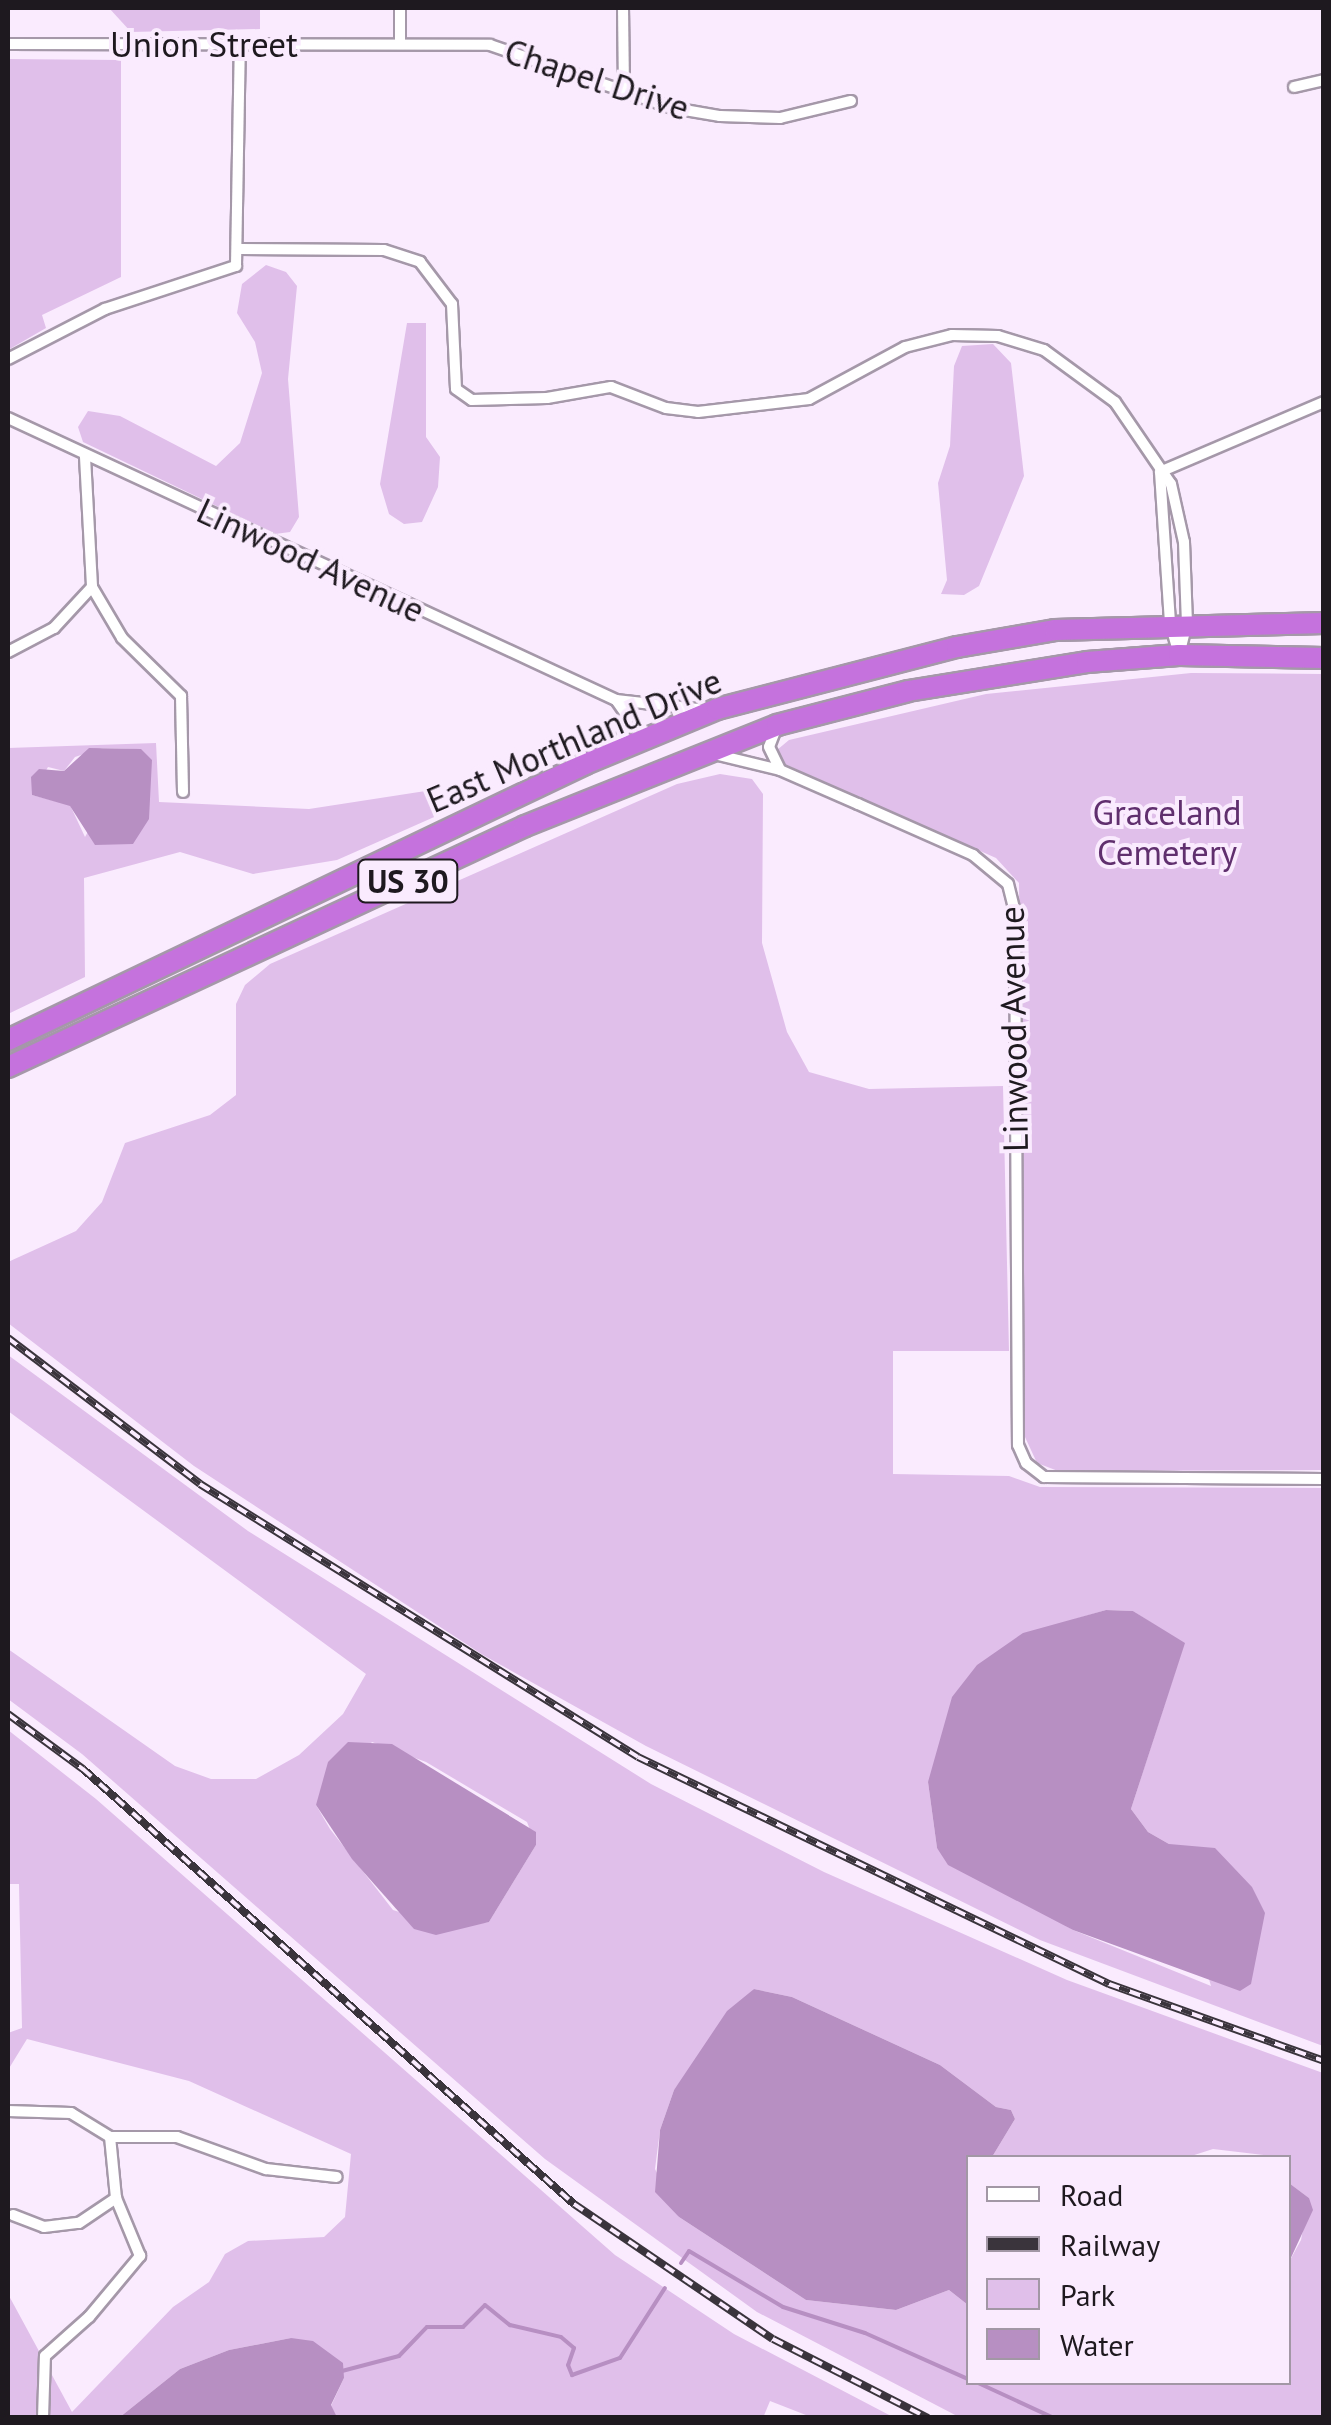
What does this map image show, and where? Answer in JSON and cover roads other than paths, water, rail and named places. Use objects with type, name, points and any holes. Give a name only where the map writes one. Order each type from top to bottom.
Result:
[{"type":"highway","name":"East Morthland Drive","points":[[8,1040],[618,749],[717,709],[956,647],[1055,630],[1178,623],[1324,623]]},
{"type":"highway","name":"East Morthland Drive","points":[[8,1067],[525,826],[777,725],[1014,672],[1179,655],[1324,658]]},
{"type":"street","points":[[400,8],[400,44]]},
{"type":"street","points":[[623,8],[624,90]]},
{"type":"street","name":"Union Street","points":[[8,44],[400,44]]},
{"type":"street","points":[[8,359],[105,309],[228,272],[240,249],[240,44]]},
{"type":"street","name":"Chapel Drive","points":[[400,44],[503,46],[673,108],[750,119],[809,114],[851,101]]},
{"type":"street","points":[[1294,87],[1324,80]]},
{"type":"street","points":[[240,249],[384,250],[420,262],[452,304],[456,389],[472,400],[548,398],[610,387],[683,412],[788,402],[830,392],[930,339],[975,334],[1022,342],[1102,388],[1132,422],[1171,484],[1182,525],[1179,655]]},
{"type":"street","points":[[1160,472],[1324,402]]},
{"type":"street","name":"Linwood Avenue","points":[[8,418],[616,700],[668,710],[717,709]]},
{"type":"street","points":[[85,457],[92,587],[122,638],[180,696],[182,792]]},
{"type":"street","points":[[1160,472],[1179,655]]},
{"type":"street","points":[[8,652],[54,628],[92,587]]},
{"type":"street","points":[[616,700],[628,717],[618,749]]},
{"type":"street","points":[[777,725],[769,747],[780,770]]},
{"type":"street","name":"Linwood Avenue","points":[[697,754],[780,770],[973,855],[1008,884],[1014,913],[1018,1446],[1044,1477],[1324,1479]]},
{"type":"street","points":[[8,2111],[71,2113],[110,2136],[177,2136],[266,2169],[336,2177]]},
{"type":"street","points":[[43,2418],[45,2356],[89,2317],[140,2256],[116,2198],[110,2136]]},
{"type":"street","points":[[12,2215],[44,2227],[79,2223],[116,2198]]},
{"type":"water","points":[[89,748],[141,749],[152,760],[149,819],[133,844],[95,845],[70,806],[32,795],[31,777],[39,769],[64,771]]},
{"type":"water","points":[[1106,1610],[1133,1611],[1185,1643],[1131,1809],[1148,1832],[1169,1844],[1215,1848],[1252,1887],[1265,1913],[1251,1984],[1240,1991],[1073,1930],[948,1865],[937,1848],[928,1782],[952,1697],[977,1665],[1023,1633]]},
{"type":"water","points":[[348,1742],[392,1744],[536,1832],[536,1845],[489,1922],[436,1935],[414,1929],[352,1859],[316,1805],[328,1762]]},
{"type":"water","points":[[754,1989],[792,1997],[940,2065],[996,2107],[1011,2110],[1015,2119],[993,2155],[966,2155],[966,2303],[949,2290],[896,2310],[806,2300],[679,2217],[655,2192],[660,2130],[674,2090],[727,2011]]},
{"type":"water","points":[[1291,2184],[1309,2198],[1313,2210],[1291,2258]]},
{"type":"water","points":[[291,2338],[313,2341],[343,2363],[344,2378],[331,2405],[337,2417],[120,2417],[180,2369],[229,2350]]},
{"type":"waterway","points":[[681,2263],[689,2251],[783,2307],[865,2333],[966,2378]]},
{"type":"waterway","points":[[342,2371],[399,2356],[427,2327],[463,2327],[485,2305],[510,2325],[561,2337],[574,2348],[568,2365],[572,2375],[620,2358],[665,2288]]},
{"type":"waterway","points":[[982,2385],[1054,2418]]},
{"type":"railway","points":[[8,1338],[200,1484],[638,1757],[1109,1984],[1324,2061]]},
{"type":"railway","points":[[8,1714],[83,1769],[574,2204],[773,2339],[928,2418]]},
{"type":"park label","name":"Graceland Cemetery","points":[[1167,832]]}]
